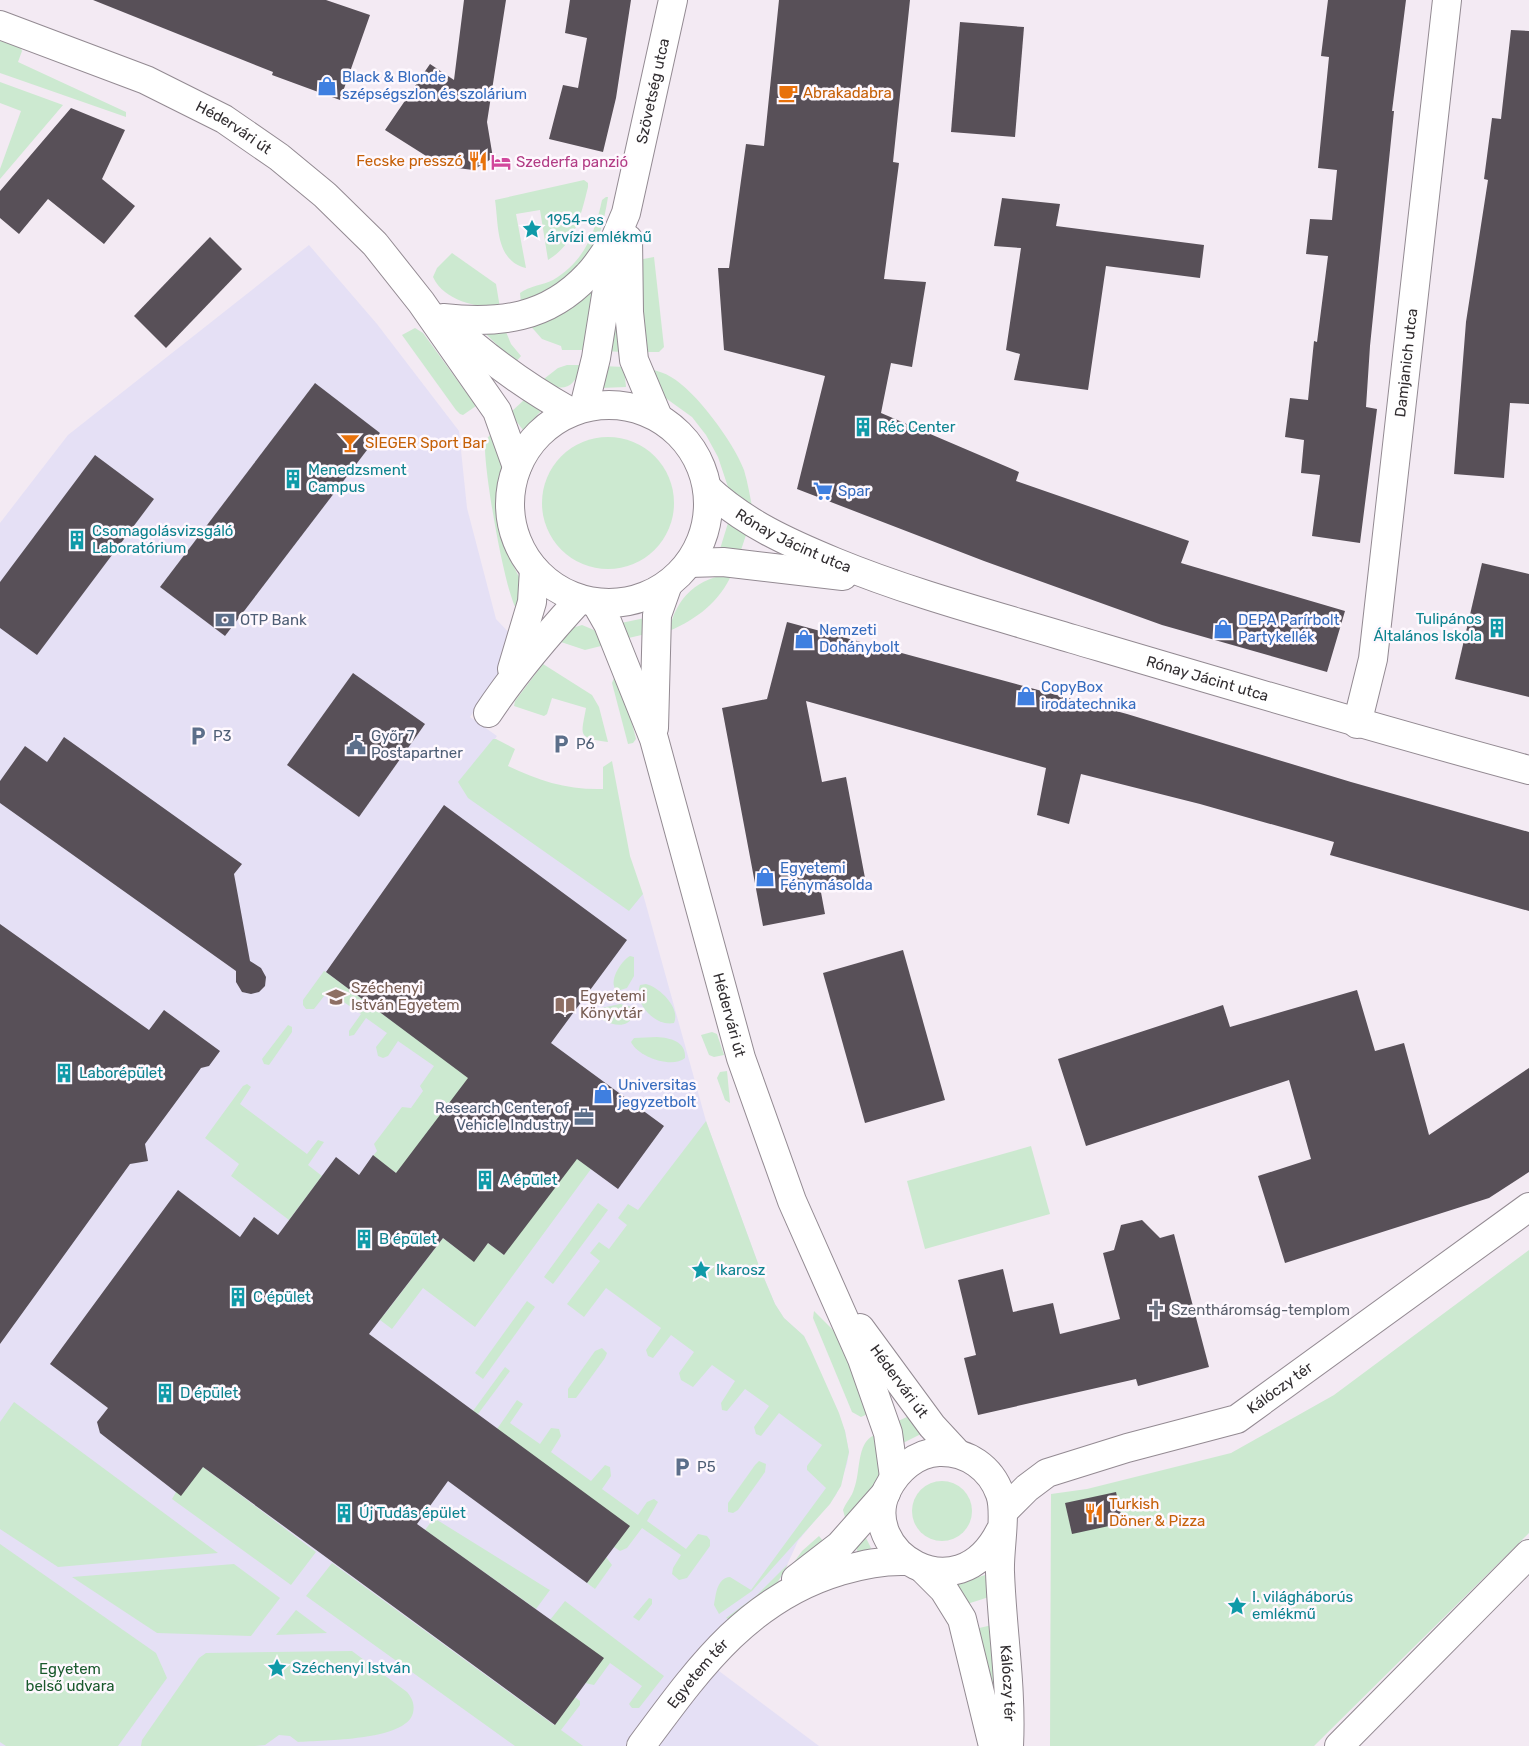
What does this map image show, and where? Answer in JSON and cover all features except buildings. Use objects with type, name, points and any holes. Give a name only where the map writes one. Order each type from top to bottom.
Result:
[{"type":"street","name":"Szövetség utca","points":[[577,410],[596,358],[615,239],[626,213],[673,0]]},
{"type":"street","name":"Damjanich utca","points":[[1358,724],[1373,659],[1447,0]]},
{"type":"street","name":"Hédervári út","points":[[0,25],[146,80],[224,119],[280,157],[325,195],[375,244],[421,302],[498,410],[517,467]]},
{"type":"street","name":"Szövetség utca","points":[[626,213],[629,312],[634,360],[658,417]]},
{"type":"street","points":[[443,318],[490,321],[533,313],[559,299],[588,275],[615,239]]},
{"type":"street","name":"Hédervári út","points":[[421,302],[501,367],[533,390],[577,410]]},
{"type":"street","points":[[609,404],[634,408],[658,417],[682,435],[698,459],[707,488],[708,514],[702,540],[689,563],[668,584],[646,596],[621,603],[588,601],[555,588],[534,569],[519,546],[511,520],[510,493],[517,467],[530,444],[548,425],[577,410],[609,404]]},
{"type":"street","name":"Rónay Jácint utca","points":[[707,488],[735,511],[763,529],[804,549],[886,583],[1358,724],[1529,770]]},
{"type":"street","name":"Rónay Jácint utca","points":[[689,563],[722,562],[798,570],[886,583]]},
{"type":"street","points":[[507,684],[532,602],[534,569]]},
{"type":"street","name":"Hédervári út","points":[[654,739],[657,615],[668,584]]},
{"type":"street","name":"Hédervári út","points":[[588,601],[608,624],[654,739],[741,1058],[792,1201],[827,1283],[847,1321],[882,1417],[891,1447],[890,1485]]},
{"type":"street","points":[[488,713],[507,684],[560,620],[588,601]]},
{"type":"street","name":"Kálóczy tér","points":[[916,1565],[943,1573],[962,1569],[978,1561],[992,1548],[1002,1521],[1027,1488],[1047,1472],[1127,1448],[1237,1419],[1529,1207]]},
{"type":"street","name":"Hédervári út","points":[[827,1283],[932,1426],[957,1453]]},
{"type":"street","name":"Kálóczy tér","points":[[992,1746],[962,1620],[944,1590],[894,1547],[885,1530],[883,1512],[890,1485],[906,1465],[922,1455],[939,1452],[957,1453],[979,1464],[994,1479],[1001,1495],[1000,1570],[1008,1667],[1009,1746]]},
{"type":"street","name":"Egyetem tér","points":[[641,1746],[709,1656],[764,1608],[779,1592],[840,1545],[890,1485]]},
{"type":"street","points":[[1339,1746],[1529,1554]]},
{"type":"street","name":"Egyetem tér","points":[[764,1608],[796,1588],[823,1576],[878,1562],[916,1565]]},
{"type":"shaded area","name":"Széchenyi István Egyetem","points":[[309,245],[377,324],[459,431],[467,508],[496,619],[513,637],[500,672],[470,717],[497,736],[472,772],[643,894],[706,1121],[759,1266],[775,1304],[784,1318],[804,1336],[845,1431],[849,1452],[847,1464],[836,1495],[798,1541],[782,1576],[703,1659],[819,1746],[0,1746],[0,523],[68,435]]},
{"type":"green space","points":[[0,41],[20,46],[22,51],[18,62],[126,112],[126,117],[0,73]]},
{"type":"green space","points":[[0,82],[63,105],[0,179],[0,169],[21,111],[0,103]]},
{"type":"green space","points":[[584,180],[588,183],[588,187],[583,208],[576,228],[565,246],[548,260],[540,210],[516,214],[526,268],[516,264],[509,258],[500,241],[495,200]]},
{"type":"green space","points":[[608,197],[604,219],[598,237],[591,252],[582,264],[558,284],[521,303],[520,293],[553,280],[573,265],[592,235],[602,200]]},
{"type":"green space","points":[[452,253],[496,284],[500,308],[462,301],[445,292],[438,285],[433,277],[437,268]]},
{"type":"green space","points":[[654,257],[664,347],[659,352],[645,352],[638,260]]},
{"type":"green space","points":[[593,288],[585,350],[562,350],[561,346],[542,339],[528,323]]},
{"type":"green space","points":[[616,311],[622,352],[605,351]]},
{"type":"green space","points":[[504,327],[511,344],[521,356],[515,363],[485,333]]},
{"type":"green space","points":[[415,328],[423,333],[476,406],[463,415],[456,410],[402,335]]},
{"type":"green space","points":[[567,365],[583,365],[575,380],[567,387],[556,387],[540,382],[558,368]]},
{"type":"green space","points":[[602,366],[624,367],[626,387],[601,388]]},
{"type":"green space","points":[[650,369],[666,374],[681,384],[702,405],[723,432],[744,470],[753,511],[730,493],[718,457],[706,435],[692,417],[660,394]]},
{"type":"green space","points":[[526,398],[541,411],[523,430],[510,413]]},
{"type":"green space","points":[[495,429],[504,460],[497,487],[497,514],[507,553],[522,583],[518,612],[507,583],[496,532],[488,479],[485,443]]},
{"type":"green space","points":[[608,437],[633,442],[644,448],[654,457],[663,467],[669,478],[674,503],[669,528],[663,539],[654,549],[644,558],[633,564],[608,569],[583,564],[572,558],[562,549],[553,539],[547,528],[542,503],[547,478],[553,467],[562,457],[572,448],[583,442]]},
{"type":"green space","points":[[728,523],[747,532],[740,553],[720,549]]},
{"type":"green space","points":[[732,574],[721,593],[706,609],[689,621],[669,631],[677,608],[690,591],[709,579]]},
{"type":"green space","points":[[645,618],[646,634],[624,639],[621,623]]},
{"type":"green space","points":[[582,625],[594,630],[605,645],[585,650],[561,642],[572,628]]},
{"type":"green space","points":[[543,664],[592,695],[599,707],[608,742],[591,739],[584,734],[583,725],[586,708],[552,698],[547,714],[544,716],[514,706],[515,701]]},
{"type":"green space","points":[[620,676],[636,739],[633,743],[628,744],[612,683],[614,678]]},
{"type":"green space","points":[[493,739],[515,749],[508,766],[554,784],[578,788],[603,789],[603,767],[612,761],[630,856],[643,894],[629,911],[468,798],[458,782]]},
{"type":"green space","points":[[630,956],[634,957],[634,976],[627,988],[617,991],[614,987],[614,977],[619,967]]},
{"type":"green space","points":[[324,971],[501,1102],[396,1173],[373,1156],[377,1151],[374,1144],[402,1107],[411,1108],[423,1091],[420,1086],[434,1066],[398,1041],[388,1056],[383,1058],[378,1056],[376,1047],[387,1033],[366,1018],[354,1035],[349,1036],[349,1031],[361,1014],[328,991],[314,1009],[306,1009],[303,1005],[303,1000]]},
{"type":"green space","points":[[646,984],[657,989],[668,999],[674,1011],[674,1023],[660,1021],[647,1012],[640,999],[639,992],[640,985]]},
{"type":"green space","points":[[620,1004],[632,1007],[635,1012],[630,1021],[618,1025],[603,1020],[599,1012],[601,1008]]},
{"type":"green space","points":[[288,1025],[292,1027],[292,1032],[269,1065],[264,1064],[262,1059]]},
{"type":"green space","points":[[712,1032],[717,1034],[724,1055],[714,1057],[709,1055],[701,1035]]},
{"type":"green space","points":[[634,1038],[667,1038],[680,1044],[685,1052],[685,1058],[672,1062],[656,1060],[641,1052],[631,1042]]},
{"type":"green space","points":[[727,1071],[730,1103],[725,1100],[717,1078],[720,1072]]},
{"type":"green space","points":[[247,1084],[251,1087],[240,1104],[307,1154],[318,1140],[324,1142],[308,1165],[322,1176],[289,1220],[231,1176],[239,1164],[205,1138],[243,1086]]},
{"type":"green space","points":[[706,1121],[759,1266],[775,1304],[784,1318],[804,1336],[810,1348],[839,1413],[849,1452],[841,1486],[830,1504],[752,1591],[719,1614],[714,1605],[718,1587],[722,1580],[730,1577],[751,1590],[826,1488],[807,1470],[807,1466],[822,1445],[779,1413],[761,1436],[756,1434],[754,1427],[769,1406],[745,1389],[727,1411],[722,1410],[721,1403],[735,1381],[712,1365],[693,1387],[681,1380],[679,1373],[694,1352],[671,1335],[653,1358],[648,1356],[646,1350],[661,1328],[606,1288],[584,1317],[567,1304],[600,1261],[590,1253],[599,1242],[609,1249],[627,1225],[618,1218],[628,1204],[638,1210]]},
{"type":"green space","points":[[557,1144],[591,1169],[475,1327],[423,1288],[392,1329],[376,1317],[384,1315],[443,1238],[469,1258],[484,1240],[504,1255]]},
{"type":"green space","points":[[1031,1146],[1050,1214],[925,1249],[907,1181]]},
{"type":"green space","points":[[598,1203],[608,1210],[553,1284],[544,1277]]},
{"type":"green space","points":[[1529,1250],[1529,1533],[1314,1746],[1050,1746],[1051,1494],[1087,1489],[1231,1453],[1334,1395]]},
{"type":"green space","points":[[527,1301],[535,1307],[483,1379],[475,1373]]},
{"type":"green space","points":[[814,1311],[837,1334],[870,1413],[861,1417],[852,1412],[813,1318]]},
{"type":"green space","points":[[602,1348],[607,1353],[605,1358],[576,1398],[568,1398],[568,1389],[595,1351]]},
{"type":"green space","points":[[505,1367],[510,1371],[478,1414],[473,1411]]},
{"type":"green space","points":[[517,1400],[523,1404],[510,1423],[540,1444],[551,1428],[559,1429],[561,1436],[551,1452],[591,1481],[605,1465],[610,1467],[611,1476],[602,1489],[638,1515],[647,1502],[654,1499],[658,1502],[647,1521],[686,1549],[698,1534],[707,1536],[710,1540],[710,1546],[687,1578],[679,1580],[672,1574],[673,1568],[681,1555],[642,1528],[627,1548],[620,1551],[614,1547],[497,1429]]},
{"type":"green space","points":[[14,1402],[218,1553],[58,1567],[0,1529],[0,1422]]},
{"type":"green space","points":[[911,1415],[923,1433],[903,1443],[894,1423]]},
{"type":"green space","points":[[874,1435],[881,1471],[877,1482],[846,1521],[843,1510],[854,1489],[864,1445]]},
{"type":"green space","points":[[759,1461],[766,1464],[765,1472],[738,1510],[733,1513],[728,1512],[728,1503]]},
{"type":"green space","points":[[199,1464],[316,1552],[291,1585],[172,1499],[176,1492],[185,1491],[192,1481],[192,1473]]},
{"type":"green space","points":[[942,1481],[959,1486],[967,1494],[972,1511],[967,1528],[959,1536],[942,1541],[925,1536],[917,1528],[912,1511],[917,1494],[925,1486]]},
{"type":"green space","points":[[434,1518],[550,1590],[536,1609],[425,1530]]},
{"type":"green space","points":[[819,1536],[823,1541],[792,1565],[802,1551]]},
{"type":"green space","points":[[865,1536],[871,1548],[859,1555],[854,1542]]},
{"type":"green space","name":"Egyetem belső udvara","points":[[0,1544],[156,1653],[167,1678],[118,1746],[6,1746],[0,1742]]},
{"type":"green space","points":[[606,1557],[612,1565],[595,1589],[587,1583]]},
{"type":"green space","points":[[332,1563],[554,1725],[575,1697],[580,1701],[580,1705],[561,1730],[583,1746],[515,1746],[306,1596]]},
{"type":"green space","points":[[234,1564],[280,1598],[251,1636],[157,1633],[72,1577]]},
{"type":"green space","points":[[788,1564],[776,1585],[733,1621],[726,1618],[756,1596]]},
{"type":"green space","points":[[985,1575],[989,1597],[967,1604],[957,1584]]},
{"type":"green space","points":[[649,1598],[652,1599],[652,1604],[639,1621],[633,1617]]},
{"type":"green space","points":[[565,1601],[664,1676],[639,1708],[632,1708],[629,1704],[642,1686],[610,1663],[594,1685],[585,1683],[550,1620]]},
{"type":"green space","points":[[296,1610],[327,1633],[276,1635]]},
{"type":"green space","points":[[992,1625],[999,1687],[993,1688],[975,1629]]},
{"type":"green space","points":[[352,1651],[409,1694],[413,1701],[414,1710],[407,1722],[396,1729],[380,1734],[344,1739],[298,1742],[290,1736],[279,1735],[265,1745],[255,1746],[141,1746],[142,1740],[199,1658],[206,1653]]},
{"type":"place","name":"Black & Blonde szépségszlon és szolárium","points":[[327,86]]},
{"type":"place","name":"Abrakadabra","points":[[788,93]]},
{"type":"place","name":"Fecske presszó","points":[[478,161]]},
{"type":"place","name":"Szederfa panzió","points":[[501,162]]},
{"type":"place","name":"1954-es árvízi emlékmű","points":[[532,229]]},
{"type":"place","name":"Réc Center","points":[[863,427]]},
{"type":"place","name":"SIEGER Sport Bar","points":[[350,443]]},
{"type":"place","name":"Menedzsment Campus","points":[[293,479]]},
{"type":"place","name":"Spar","points":[[823,491]]},
{"type":"place","name":"Csomagolásvizsgáló Laboratórium","points":[[77,540]]},
{"type":"place","name":"OTP Bank","points":[[225,620]]},
{"type":"place","name":"Tulipános Általános Iskola","points":[[1497,628]]},
{"type":"place","name":"DEPA Parírbolt Partykellék","points":[[1223,629]]},
{"type":"place","name":"Nemzeti Dohánybolt","points":[[804,639]]},
{"type":"place","name":"CopyBox irodatechnika","points":[[1026,696]]},
{"type":"place","name":"P3","points":[[198,736]]},
{"type":"place","name":"P6","points":[[561,744]]},
{"type":"place","name":"Győr 7 Postapartner","points":[[356,745]]},
{"type":"place","name":"Egyetemi Fénymásolda","points":[[765,877]]},
{"type":"place","name":"Széchenyi István Egyetem","points":[[336,997]]},
{"type":"place","name":"Egyetemi Könyvtár","points":[[565,1005]]},
{"type":"place","name":"Laborépület","points":[[64,1073]]},
{"type":"place","name":"Universitas jegyzetbolt","points":[[603,1094]]},
{"type":"place","name":"Research Center of Vehicle Industry","points":[[584,1117]]},
{"type":"place","name":"A épület","points":[[485,1180]]},
{"type":"place","name":"B épület","points":[[364,1239]]},
{"type":"place","name":"Ikarosz","points":[[701,1270]]},
{"type":"place","name":"C épület","points":[[238,1297]]},
{"type":"place","name":"Szentháromság-templom","points":[[1156,1310]]},
{"type":"place","name":"D épület","points":[[165,1393]]},
{"type":"place","name":"P5","points":[[682,1467]]},
{"type":"place","name":"Új Tudás épület","points":[[344,1513]]},
{"type":"place","name":"Turkish Döner & Pizza","points":[[1094,1513]]},
{"type":"place","name":"I. világháborús emlékmű","points":[[1237,1606]]},
{"type":"place","name":"Széchenyi István","points":[[277,1668]]}]
